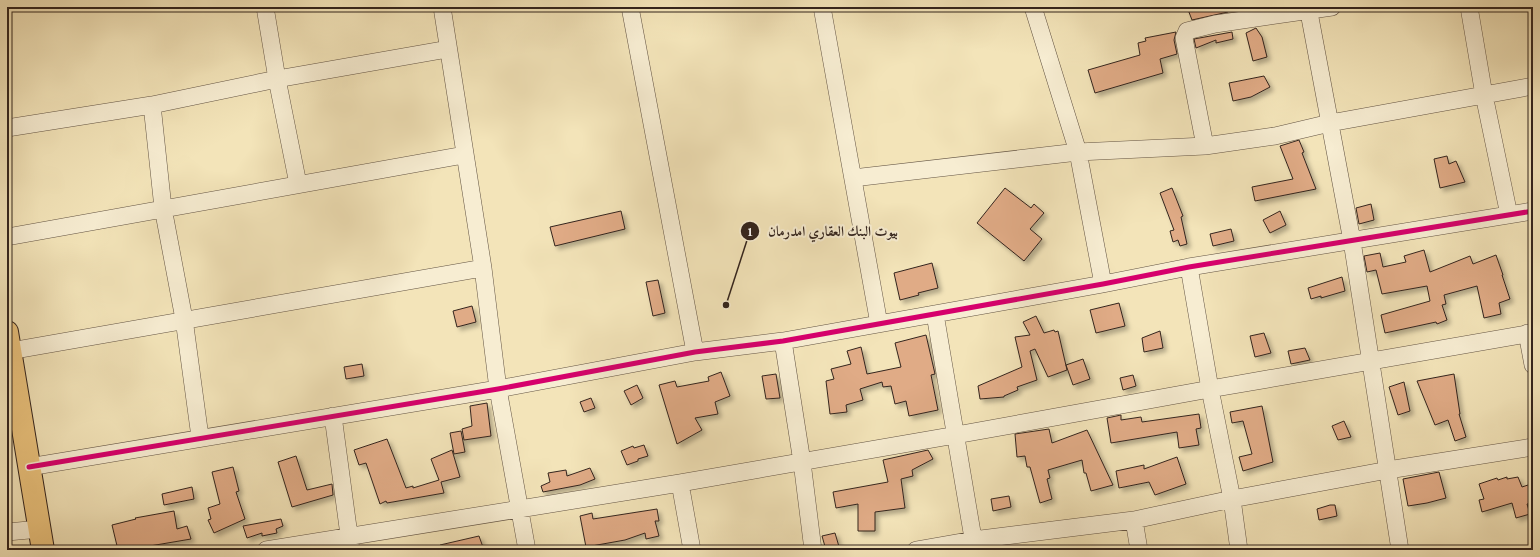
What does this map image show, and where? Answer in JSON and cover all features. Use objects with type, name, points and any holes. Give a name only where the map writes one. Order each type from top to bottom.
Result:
[{"type":"main road","points":[[8,341],[42,540]]},
{"type":"street","points":[[265,7],[277,78],[298,184]]},
{"type":"street","points":[[442,7],[482,268],[498,389],[527,550]]},
{"type":"street","points":[[630,7],[695,352]]},
{"type":"street","points":[[822,7],[879,324]]},
{"type":"street","points":[[1033,7],[1078,152],[1103,284]]},
{"type":"street","points":[[1205,146],[1184,38],[1187,31],[1215,24],[1308,9],[1332,7]]},
{"type":"street","points":[[1469,7],[1484,95],[1509,215]]},
{"type":"street","points":[[1308,9],[1352,241],[1400,550]]},
{"type":"street","points":[[7,128],[152,105],[277,78],[448,48]]},
{"type":"street","points":[[853,178],[1078,152],[1205,146],[1275,136],[1330,123],[1533,86]]},
{"type":"street","points":[[152,105],[163,208],[184,319],[200,438]]},
{"type":"street","points":[[7,237],[464,155]]},
{"type":"street","points":[[29,467],[498,389],[695,352],[783,342],[1189,267],[1533,211]]},
{"type":"street","points":[[1189,267],[1210,389],[1232,499],[1239,550]]},
{"type":"street","points":[[8,341],[184,319],[482,268]]},
{"type":"street","points":[[935,314],[974,545]]},
{"type":"street","points":[[266,550],[350,543],[520,509],[956,436],[1210,389],[1530,333],[1533,365]]},
{"type":"street","points":[[783,342],[802,462],[813,550]]},
{"type":"street","points":[[333,416],[350,543]]},
{"type":"street","points":[[916,550],[974,545],[1134,520],[1232,499],[1388,470],[1533,447]]},
{"type":"street","points":[[680,483],[692,550]]},
{"type":"street","points":[[1134,520],[1139,550]]},
{"type":"street","points":[[7,532],[42,540]]},
{"type":"building","points":[[1187,7],[1227,7],[1228,12],[1192,20]]},
{"type":"building","points":[[1256,28],[1262,37],[1267,57],[1253,61],[1246,33]]},
{"type":"building","points":[[1176,32],[1174,40],[1177,54],[1160,59],[1163,73],[1095,93],[1088,70],[1140,55],[1138,43],[1146,41],[1145,38]]},
{"type":"building","points":[[1232,32],[1233,39],[1216,43],[1216,40],[1196,48],[1194,39]]},
{"type":"building","points":[[1264,76],[1270,87],[1251,97],[1233,101],[1229,83]]},
{"type":"building","points":[[1299,140],[1304,152],[1302,153],[1316,189],[1255,201],[1252,187],[1293,179],[1280,146]]},
{"type":"building","points":[[1447,156],[1449,164],[1456,161],[1465,182],[1440,188],[1434,159]]},
{"type":"building","points":[[1005,188],[1031,208],[1034,204],[1044,213],[1030,229],[1042,239],[1024,261],[977,223]]},
{"type":"building","points":[[1172,188],[1183,216],[1181,217],[1187,244],[1180,246],[1178,240],[1173,242],[1170,231],[1174,230],[1160,193]]},
{"type":"building","points":[[1371,204],[1374,220],[1359,224],[1356,208]]},
{"type":"building","points":[[621,211],[625,229],[555,246],[550,227]]},
{"type":"building","points":[[1280,211],[1286,225],[1270,233],[1263,220]]},
{"type":"building","points":[[1231,229],[1234,241],[1213,246],[1210,234]]},
{"type":"building","points":[[1424,250],[1430,272],[1470,256],[1473,264],[1496,255],[1510,299],[1499,303],[1501,314],[1484,318],[1477,286],[1444,295],[1446,304],[1442,305],[1447,320],[1437,324],[1436,322],[1385,333],[1381,315],[1430,301],[1427,286],[1382,294],[1376,270],[1367,272],[1364,256],[1380,253],[1383,267],[1406,262],[1404,256]]},
{"type":"building","points":[[932,263],[938,288],[918,293],[919,295],[900,300],[894,273]]},
{"type":"building","points":[[1342,277],[1345,291],[1321,298],[1321,296],[1311,299],[1308,288]]},
{"type":"building","points":[[658,280],[665,313],[653,316],[646,282]]},
{"type":"building","points":[[1119,303],[1125,326],[1096,333],[1090,310]]},
{"type":"building","points":[[472,306],[476,322],[457,327],[453,311]]},
{"type":"building","points":[[1036,316],[1044,333],[1054,330],[1055,332],[1058,331],[1067,370],[1048,377],[1035,349],[1030,351],[1037,380],[1017,387],[1018,390],[1004,397],[980,399],[978,386],[1022,367],[1015,337],[1030,335],[1023,322]]},
{"type":"building","points":[[1160,331],[1163,348],[1144,352],[1142,338]]},
{"type":"building","points":[[1264,333],[1271,353],[1255,357],[1250,336]]},
{"type":"building","points":[[926,335],[935,374],[931,375],[938,410],[909,416],[906,401],[895,404],[891,386],[883,387],[882,382],[860,389],[863,400],[846,405],[847,412],[830,414],[826,381],[834,379],[831,369],[851,364],[847,351],[861,347],[867,374],[901,367],[895,343]]},
{"type":"building","points":[[1305,348],[1310,360],[1291,364],[1288,351]]},
{"type":"building","points":[[1083,359],[1090,379],[1073,385],[1066,365]]},
{"type":"building","points":[[362,364],[364,376],[346,379],[344,367]]},
{"type":"building","points":[[721,372],[730,396],[715,402],[718,414],[695,418],[702,430],[677,444],[659,385],[675,381],[677,387],[709,381],[708,377]]},
{"type":"building","points":[[776,374],[780,398],[766,399],[762,376]]},
{"type":"building","points":[[1454,374],[1459,414],[1466,437],[1455,441],[1448,420],[1435,425],[1417,381]]},
{"type":"building","points":[[1133,375],[1136,386],[1123,390],[1120,378]]},
{"type":"building","points":[[1404,382],[1410,411],[1398,415],[1389,387]]},
{"type":"building","points":[[637,385],[643,398],[631,405],[624,391]]},
{"type":"building","points":[[591,398],[595,408],[584,412],[580,402]]},
{"type":"building","points":[[487,403],[491,436],[464,440],[462,429],[472,426],[470,406]]},
{"type":"building","points":[[1262,406],[1273,462],[1243,471],[1239,457],[1252,454],[1243,421],[1232,423],[1230,412]]},
{"type":"building","points":[[1199,414],[1201,428],[1196,429],[1199,445],[1179,448],[1177,432],[1111,443],[1107,418],[1121,415],[1121,420],[1141,417],[1142,422]]},
{"type":"building","points":[[1344,421],[1351,437],[1338,440],[1332,426]]},
{"type":"building","points":[[1049,429],[1052,443],[1087,430],[1113,485],[1091,491],[1086,473],[1084,473],[1082,460],[1048,470],[1050,478],[1047,479],[1052,499],[1040,503],[1030,467],[1027,467],[1025,456],[1017,457],[1015,434]]},
{"type":"building","points":[[461,431],[465,452],[454,454],[450,433]]},
{"type":"building","points":[[387,439],[406,488],[413,486],[413,488],[439,480],[431,459],[452,450],[460,477],[441,482],[444,493],[387,503],[386,501],[380,504],[366,463],[359,465],[354,450]]},
{"type":"building","points":[[644,445],[648,456],[627,465],[621,451],[633,446],[634,448]]},
{"type":"building","points":[[928,450],[933,459],[912,470],[913,476],[901,479],[905,508],[875,512],[875,531],[858,531],[858,504],[836,508],[833,492],[888,482],[883,460]]},
{"type":"building","points":[[296,456],[307,490],[332,484],[333,495],[292,507],[278,462]]},
{"type":"building","points":[[1177,457],[1186,484],[1155,495],[1149,482],[1119,488],[1116,471],[1144,465],[1144,469]]},
{"type":"building","points":[[233,467],[239,491],[236,492],[245,519],[214,533],[208,520],[211,519],[208,508],[220,504],[212,472]]},
{"type":"building","points":[[590,468],[595,479],[580,485],[543,492],[541,486],[550,482],[548,473],[566,470],[567,476]]},
{"type":"building","points":[[1439,472],[1446,498],[1408,506],[1403,479]]},
{"type":"building","points":[[1507,477],[1507,479],[1518,477],[1522,487],[1531,484],[1533,503],[1527,504],[1530,514],[1516,518],[1512,503],[1482,512],[1479,500],[1484,499],[1479,484],[1497,478],[1498,480]]},
{"type":"building","points":[[192,487],[194,499],[164,505],[162,494]]},
{"type":"building","points":[[1009,496],[1011,507],[993,511],[991,499]]},
{"type":"building","points":[[1335,505],[1337,516],[1319,520],[1317,509]]},
{"type":"building","points":[[657,509],[659,521],[655,521],[659,536],[646,539],[645,533],[625,540],[586,547],[580,516],[592,513],[593,519]]},
{"type":"building","points":[[174,511],[177,529],[187,526],[191,539],[138,548],[138,550],[118,550],[112,525],[136,519],[135,518]]},
{"type":"building","points":[[281,519],[283,526],[276,529],[277,533],[262,536],[262,533],[247,538],[243,526]]},
{"type":"building","points":[[835,533],[840,550],[826,550],[822,536]]},
{"type":"building","points":[[479,536],[484,550],[440,550],[440,545]]},
{"type":"cycle path","points":[[29,467],[498,389],[695,352],[783,341],[1103,284],[1189,267],[1533,211]]},
{"type":"place","name":"بيوت البنك العقاري امدرمان","points":[[726,305]]}]
